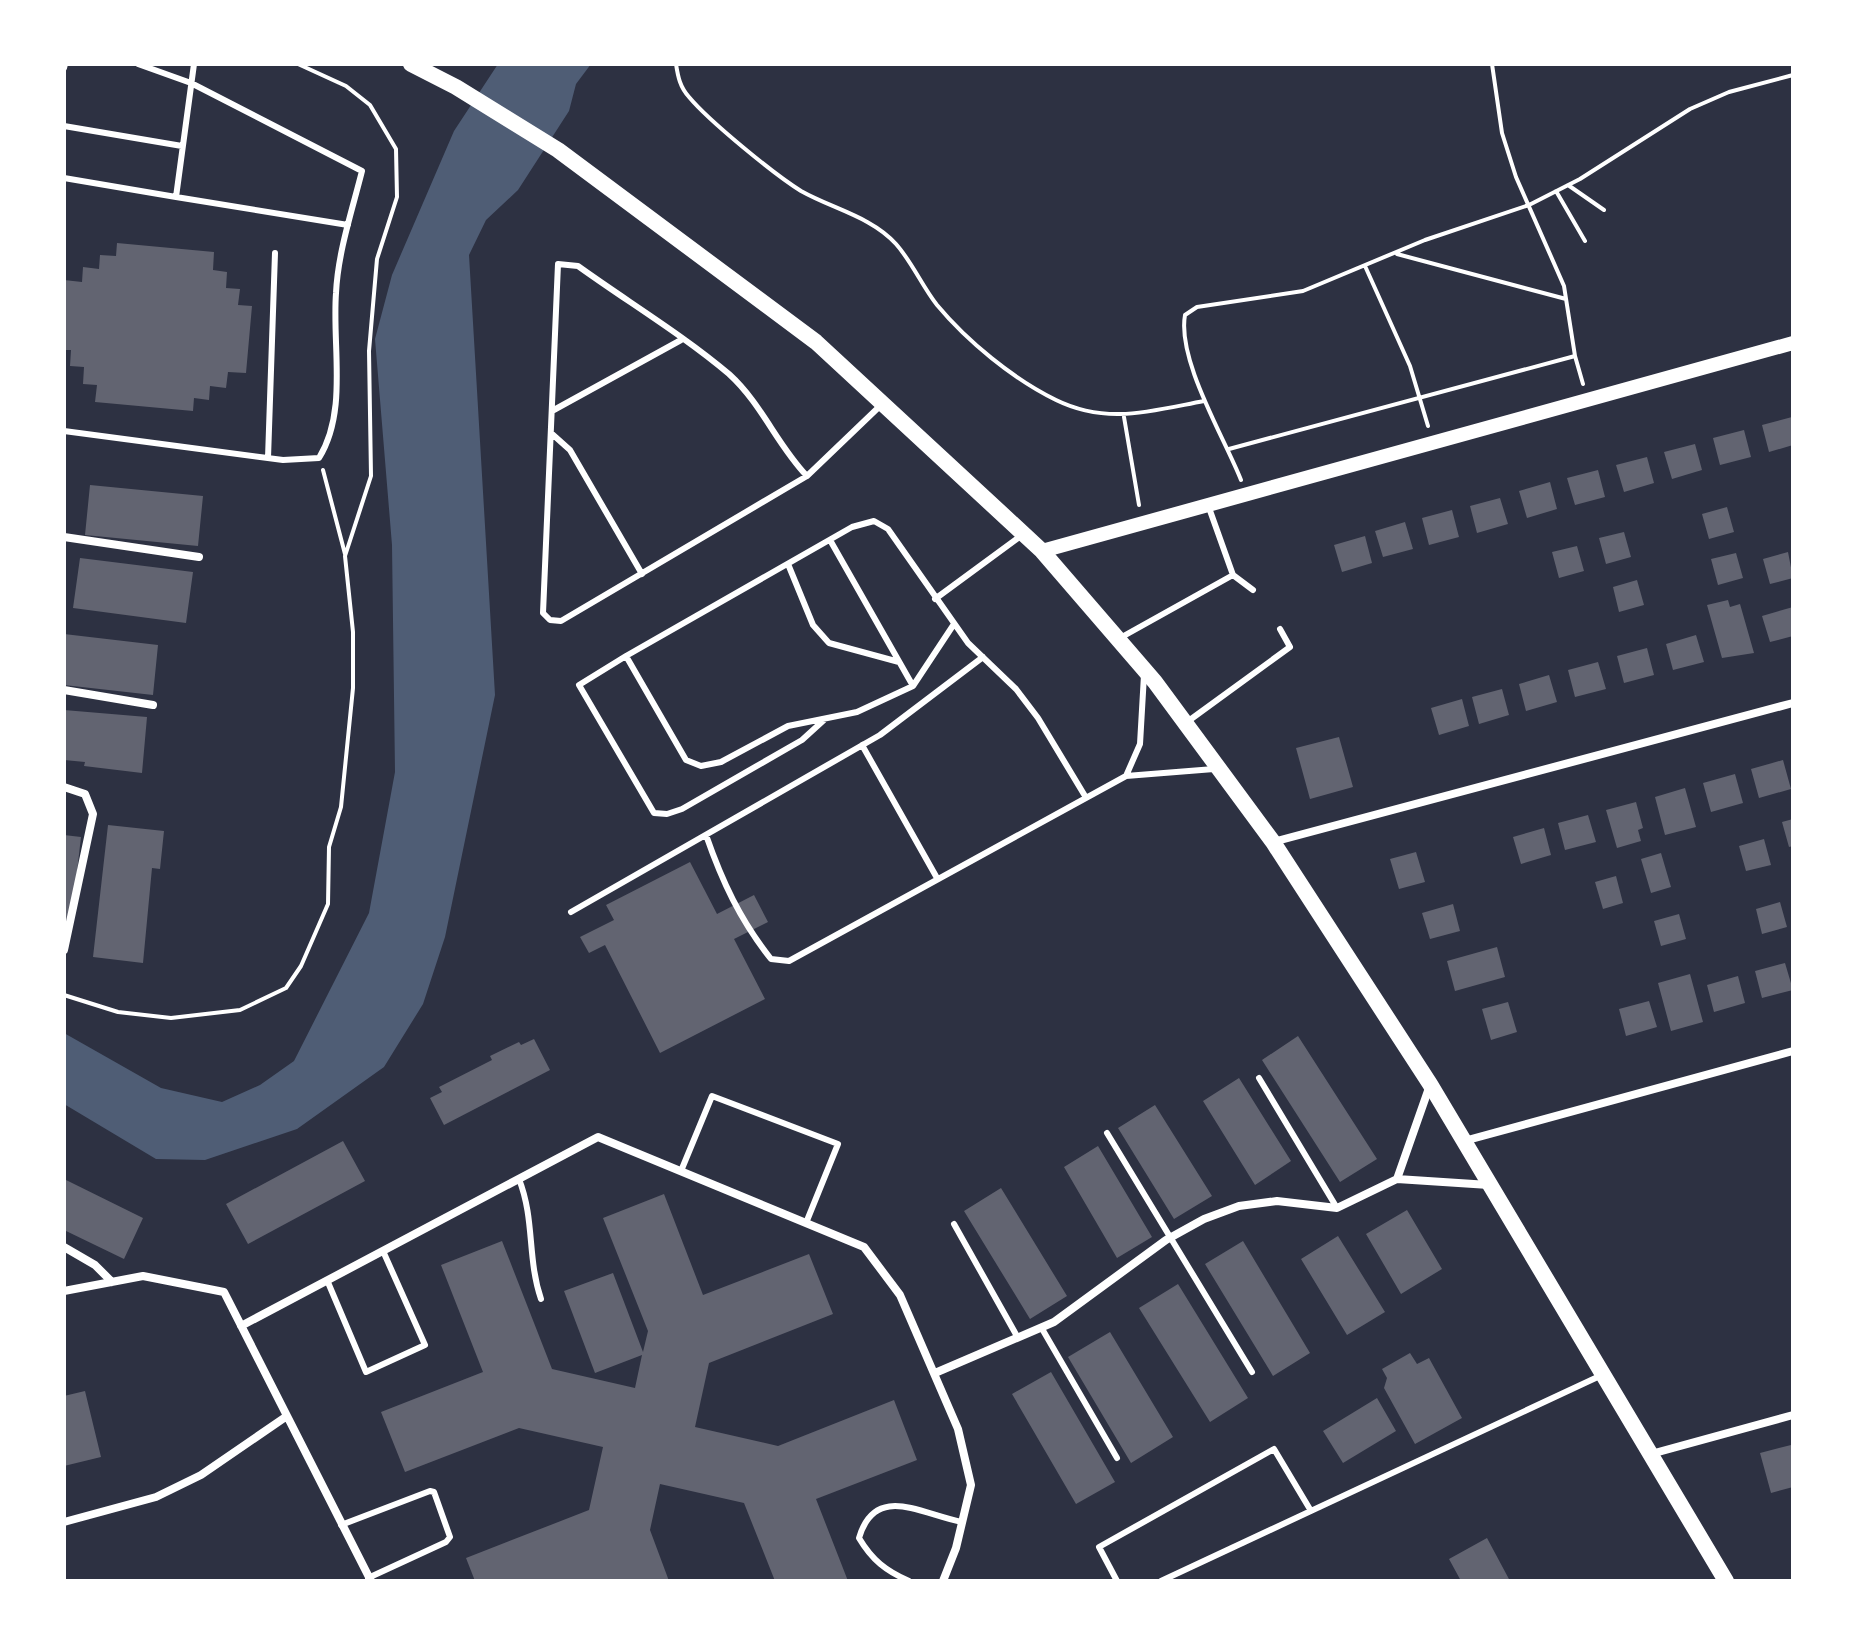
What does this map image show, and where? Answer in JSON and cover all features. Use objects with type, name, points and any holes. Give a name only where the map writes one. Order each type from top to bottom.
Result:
[{"type":"main road","points":[[411,64],[456,87],[558,150],[816,342],[1042,551],[1144,669],[1221,768],[1273,842],[1430,1084],[1726,1581]]},
{"type":"street","points":[[1042,551],[1793,343]]},
{"type":"street","points":[[64,537],[199,557]]},
{"type":"street","points":[[64,690],[153,705]]},
{"type":"street","points":[[1273,842],[1793,703]]},
{"type":"street","points":[[64,787],[85,794],[93,814],[64,950]]},
{"type":"street","points":[[1464,1141],[1793,1051]]},
{"type":"street","points":[[1397,1179],[1430,1084]]},
{"type":"street","points":[[241,1326],[598,1137],[864,1247],[900,1295],[958,1429],[971,1485],[943,1581]]},
{"type":"street","points":[[935,1373],[1041,1327],[1088,1299],[1172,1237],[1204,1219],[1239,1206],[1277,1201],[1337,1208],[1397,1179],[1490,1185]]},
{"type":"street","points":[[64,1247],[95,1265],[112,1282]]},
{"type":"street","points":[[64,1291],[143,1276],[224,1292],[370,1580]]},
{"type":"street","points":[[1650,1454],[1793,1415]]},
{"type":"street","points":[[64,1522],[111,1512],[193,1479],[287,1416]]},
{"type":"lane","points":[[64,431],[268,458],[319,458],[332,438],[336,293],[348,225],[362,171],[191,83],[138,64]]},
{"type":"lane","points":[[176,197],[194,64]]},
{"type":"lane","points":[[64,126],[182,146]]},
{"type":"lane","points":[[64,178],[348,225]]},
{"type":"lane","points":[[268,458],[275,253]]},
{"type":"lane","points":[[807,476],[785,453],[763,412],[729,375],[578,266],[558,264],[543,613],[550,620],[561,621],[807,476],[882,404]]},
{"type":"lane","points":[[552,411],[681,340]]},
{"type":"lane","points":[[551,433],[570,450],[642,574]]},
{"type":"lane","points":[[1208,505],[1233,575],[1253,590]]},
{"type":"lane","points":[[826,718],[802,740],[682,809],[667,814],[654,813],[579,685],[852,527],[874,521],[888,529],[954,624],[1016,689],[1038,718],[1085,796]]},
{"type":"lane","points":[[935,599],[1024,534]]},
{"type":"lane","points":[[830,540],[913,686]]},
{"type":"lane","points":[[788,564],[813,625],[829,643],[899,662]]},
{"type":"lane","points":[[1118,639],[1233,575]]},
{"type":"lane","points":[[626,656],[686,760],[701,766],[721,762],[788,726],[857,712],[913,686],[954,624]]},
{"type":"lane","points":[[1186,722],[1290,647],[1280,629]]},
{"type":"lane","points":[[571,912],[862,745],[927,703],[983,657]]},
{"type":"lane","points":[[1126,776],[1140,744],[1144,669]]},
{"type":"lane","points":[[862,745],[937,878]]},
{"type":"lane","points":[[706,835],[729,897],[771,959],[789,961],[1126,776],[1221,768]]},
{"type":"lane","points":[[1259,1078],[1337,1208]]},
{"type":"lane","points":[[681,1171],[712,1096],[838,1144],[806,1223]]},
{"type":"lane","points":[[1107,1133],[1252,1372]]},
{"type":"lane","points":[[519,1179],[532,1220],[532,1262],[541,1299]]},
{"type":"lane","points":[[954,1224],[1018,1338]]},
{"type":"lane","points":[[327,1280],[366,1372],[425,1345],[383,1251]]},
{"type":"lane","points":[[1041,1327],[1117,1458]]},
{"type":"lane","points":[[1161,1581],[1602,1375]]},
{"type":"lane","points":[[1117,1581],[1099,1547],[1274,1449],[1311,1511]]},
{"type":"lane","points":[[341,1525],[434,1492],[450,1537],[446,1542],[370,1580]]},
{"type":"lane","points":[[909,1581],[887,1572],[869,1555],[859,1538],[864,1519],[882,1505],[901,1506],[962,1522]]},
{"type":"path","points":[[676,64],[678,80],[688,96],[709,117],[797,189],[870,222],[896,244],[937,305],[991,355],[1056,400],[1094,415],[1124,417],[1204,401]]},
{"type":"path","points":[[1492,64],[1502,133],[1564,286],[1575,356],[1588,401]]},
{"type":"path","points":[[1247,495],[1229,449],[1204,401],[1182,330],[1185,315],[1197,307],[1303,291],[1529,205],[1568,185],[1690,109],[1729,92],[1793,75]]},
{"type":"path","points":[[1568,185],[1604,210]]},
{"type":"path","points":[[1556,191],[1585,241]]},
{"type":"path","points":[[1394,254],[1567,300]]},
{"type":"path","points":[[1365,266],[1420,397],[1433,444]]},
{"type":"path","points":[[345,556],[371,476],[369,351]]},
{"type":"path","points":[[1229,449],[1575,356]]},
{"type":"path","points":[[1124,417],[1132,479],[1144,523]]},
{"type":"path","points":[[64,995],[118,1012],[171,1018],[240,1010],[286,988],[301,966],[328,904],[329,847],[341,807],[353,688],[353,632],[345,556],[319,458]]},
{"type":"water","points":[[498,64],[591,64],[576,84],[569,111],[518,190],[486,220],[469,255],[495,695],[445,937],[423,1004],[384,1067],[297,1129],[205,1160],[156,1159],[64,1104],[64,1033],[161,1088],[222,1102],[260,1085],[294,1061],[369,913],[395,772],[392,545],[375,339],[392,275],[454,131]]},
{"type":"building","points":[[117,243],[214,252],[213,270],[227,272],[226,288],[240,289],[238,305],[252,306],[246,373],[228,372],[226,388],[210,386],[209,400],[194,398],[193,411],[95,402],[97,385],[83,384],[84,367],[70,366],[71,350],[64,350],[64,280],[82,282],[83,267],[99,269],[100,255],[116,256]]},
{"type":"building","points":[[1792,417],[1793,445],[1769,452],[1762,425]]},
{"type":"building","points":[[1744,430],[1751,457],[1720,465],[1713,438]]},
{"type":"building","points":[[1695,444],[1702,470],[1672,479],[1664,452]]},
{"type":"building","points":[[1647,457],[1654,483],[1624,492],[1616,465]]},
{"type":"building","points":[[1598,470],[1605,497],[1575,505],[1567,478]]},
{"type":"building","points":[[1550,482],[1557,509],[1527,518],[1519,491]]},
{"type":"building","points":[[90,485],[203,496],[198,546],[85,535]]},
{"type":"building","points":[[1500,498],[1508,524],[1477,533],[1470,506]]},
{"type":"building","points":[[1727,507],[1734,532],[1709,539],[1702,514]]},
{"type":"building","points":[[1452,510],[1459,537],[1429,545],[1422,518]]},
{"type":"building","points":[[1405,522],[1413,549],[1383,557],[1375,531]]},
{"type":"building","points":[[1624,532],[1631,557],[1606,564],[1599,538]]},
{"type":"building","points":[[1365,536],[1372,563],[1342,572],[1334,545]]},
{"type":"building","points":[[1577,546],[1584,571],[1559,578],[1552,552]]},
{"type":"building","points":[[1788,552],[1793,578],[1770,584],[1763,559]]},
{"type":"building","points":[[1736,553],[1743,578],[1718,585],[1711,559]]},
{"type":"building","points":[[80,558],[193,572],[186,623],[73,608]]},
{"type":"building","points":[[1637,580],[1644,605],[1619,612],[1613,587]]},
{"type":"building","points":[[1728,600],[1730,607],[1740,604],[1754,653],[1722,658],[1707,605]]},
{"type":"building","points":[[1793,607],[1793,636],[1770,642],[1762,616]]},
{"type":"building","points":[[64,634],[158,645],[153,695],[64,685]]},
{"type":"building","points":[[1696,635],[1704,662],[1673,670],[1666,644]]},
{"type":"building","points":[[1647,648],[1654,675],[1624,683],[1617,656]]},
{"type":"building","points":[[1598,662],[1606,689],[1575,697],[1568,670]]},
{"type":"building","points":[[1549,675],[1557,702],[1526,711],[1519,684]]},
{"type":"building","points":[[1502,689],[1509,715],[1479,724],[1472,697]]},
{"type":"building","points":[[1462,699],[1469,726],[1439,735],[1431,708]]},
{"type":"building","points":[[64,710],[147,717],[142,773],[84,766],[85,762],[64,760]]},
{"type":"building","points":[[1339,737],[1353,787],[1310,799],[1296,748]]},
{"type":"building","points":[[1783,760],[1791,789],[1759,798],[1751,769]]},
{"type":"building","points":[[1735,774],[1743,803],[1711,812],[1703,783]]},
{"type":"building","points":[[1685,788],[1696,827],[1665,835],[1655,797]]},
{"type":"building","points":[[1636,802],[1643,828],[1638,830],[1641,841],[1617,848],[1606,810]]},
{"type":"building","points":[[1588,815],[1596,842],[1565,850],[1558,823]]},
{"type":"building","points":[[1793,819],[1793,846],[1789,847],[1782,822]]},
{"type":"building","points":[[108,825],[164,831],[160,869],[152,868],[143,963],[93,957]]},
{"type":"building","points":[[1544,828],[1551,855],[1521,864],[1513,837]]},
{"type":"building","points":[[64,835],[81,837],[68,949],[64,949]]},
{"type":"building","points":[[1764,839],[1771,865],[1746,871],[1739,846]]},
{"type":"building","points":[[1416,852],[1425,882],[1399,889],[1390,859]]},
{"type":"building","points":[[1661,853],[1671,887],[1651,893],[1641,859]]},
{"type":"building","points":[[690,862],[717,914],[754,895],[768,922],[734,939],[765,999],[660,1053],[605,945],[589,953],[580,937],[614,920],[606,905]]},
{"type":"building","points":[[1616,876],[1623,903],[1603,909],[1595,882]]},
{"type":"building","points":[[1780,902],[1787,927],[1762,934],[1756,909]]},
{"type":"building","points":[[1453,904],[1460,931],[1430,939],[1422,913]]},
{"type":"building","points":[[1679,914],[1686,939],[1661,946],[1654,921]]},
{"type":"building","points":[[1497,947],[1505,977],[1455,991],[1447,961]]},
{"type":"building","points":[[1785,963],[1793,990],[1762,998],[1755,971]]},
{"type":"building","points":[[1690,974],[1703,1022],[1671,1031],[1658,983]]},
{"type":"building","points":[[1738,976],[1745,1003],[1714,1012],[1707,985]]},
{"type":"building","points":[[1649,1001],[1657,1027],[1626,1036],[1619,1009]]},
{"type":"building","points":[[1508,1002],[1517,1032],[1491,1040],[1482,1009]]},
{"type":"building","points":[[1298,1036],[1377,1159],[1340,1182],[1262,1060]]},
{"type":"building","points":[[534,1039],[550,1070],[444,1125],[430,1098],[442,1092],[439,1087],[492,1060],[490,1056],[519,1042],[521,1045]]},
{"type":"building","points":[[1239,1078],[1291,1161],[1255,1185],[1203,1101]]},
{"type":"building","points":[[1155,1105],[1212,1196],[1174,1219],[1118,1128]]},
{"type":"building","points":[[343,1141],[365,1181],[248,1244],[226,1204]]},
{"type":"building","points":[[1098,1146],[1152,1237],[1117,1258],[1064,1167]]},
{"type":"building","points":[[64,1179],[143,1218],[124,1259],[64,1230]]},
{"type":"building","points":[[1001,1188],[1067,1296],[1030,1319],[964,1211]]},
{"type":"building","points":[[664,1194],[703,1295],[809,1254],[833,1314],[709,1363],[695,1427],[778,1446],[894,1400],[917,1460],[816,1499],[848,1581],[775,1581],[744,1503],[660,1484],[650,1530],[669,1581],[475,1581],[466,1558],[589,1510],[603,1447],[519,1428],[405,1472],[381,1412],[483,1372],[441,1265],[502,1241],[552,1369],[635,1388],[642,1355],[595,1373],[564,1291],[613,1273],[643,1352],[648,1331],[603,1218]]},
{"type":"building","points":[[1407,1210],[1442,1269],[1401,1294],[1366,1234]]},
{"type":"building","points":[[1338,1236],[1385,1312],[1347,1335],[1301,1259]]},
{"type":"building","points":[[1243,1241],[1310,1353],[1273,1376],[1205,1264]]},
{"type":"building","points":[[1178,1284],[1248,1398],[1210,1422],[1139,1308]]},
{"type":"building","points":[[1110,1332],[1173,1437],[1131,1463],[1068,1357]]},
{"type":"building","points":[[1410,1353],[1417,1364],[1429,1358],[1462,1418],[1415,1444],[1384,1388],[1387,1378],[1382,1369]]},
{"type":"building","points":[[1051,1372],[1115,1482],[1076,1504],[1012,1394]]},
{"type":"building","points":[[85,1391],[101,1457],[64,1466],[64,1396]]},
{"type":"building","points":[[1377,1398],[1396,1431],[1343,1463],[1323,1431]]},
{"type":"building","points":[[1791,1445],[1793,1487],[1771,1493],[1760,1453]]},
{"type":"building","points":[[1487,1538],[1510,1581],[1461,1581],[1449,1559]]}]
